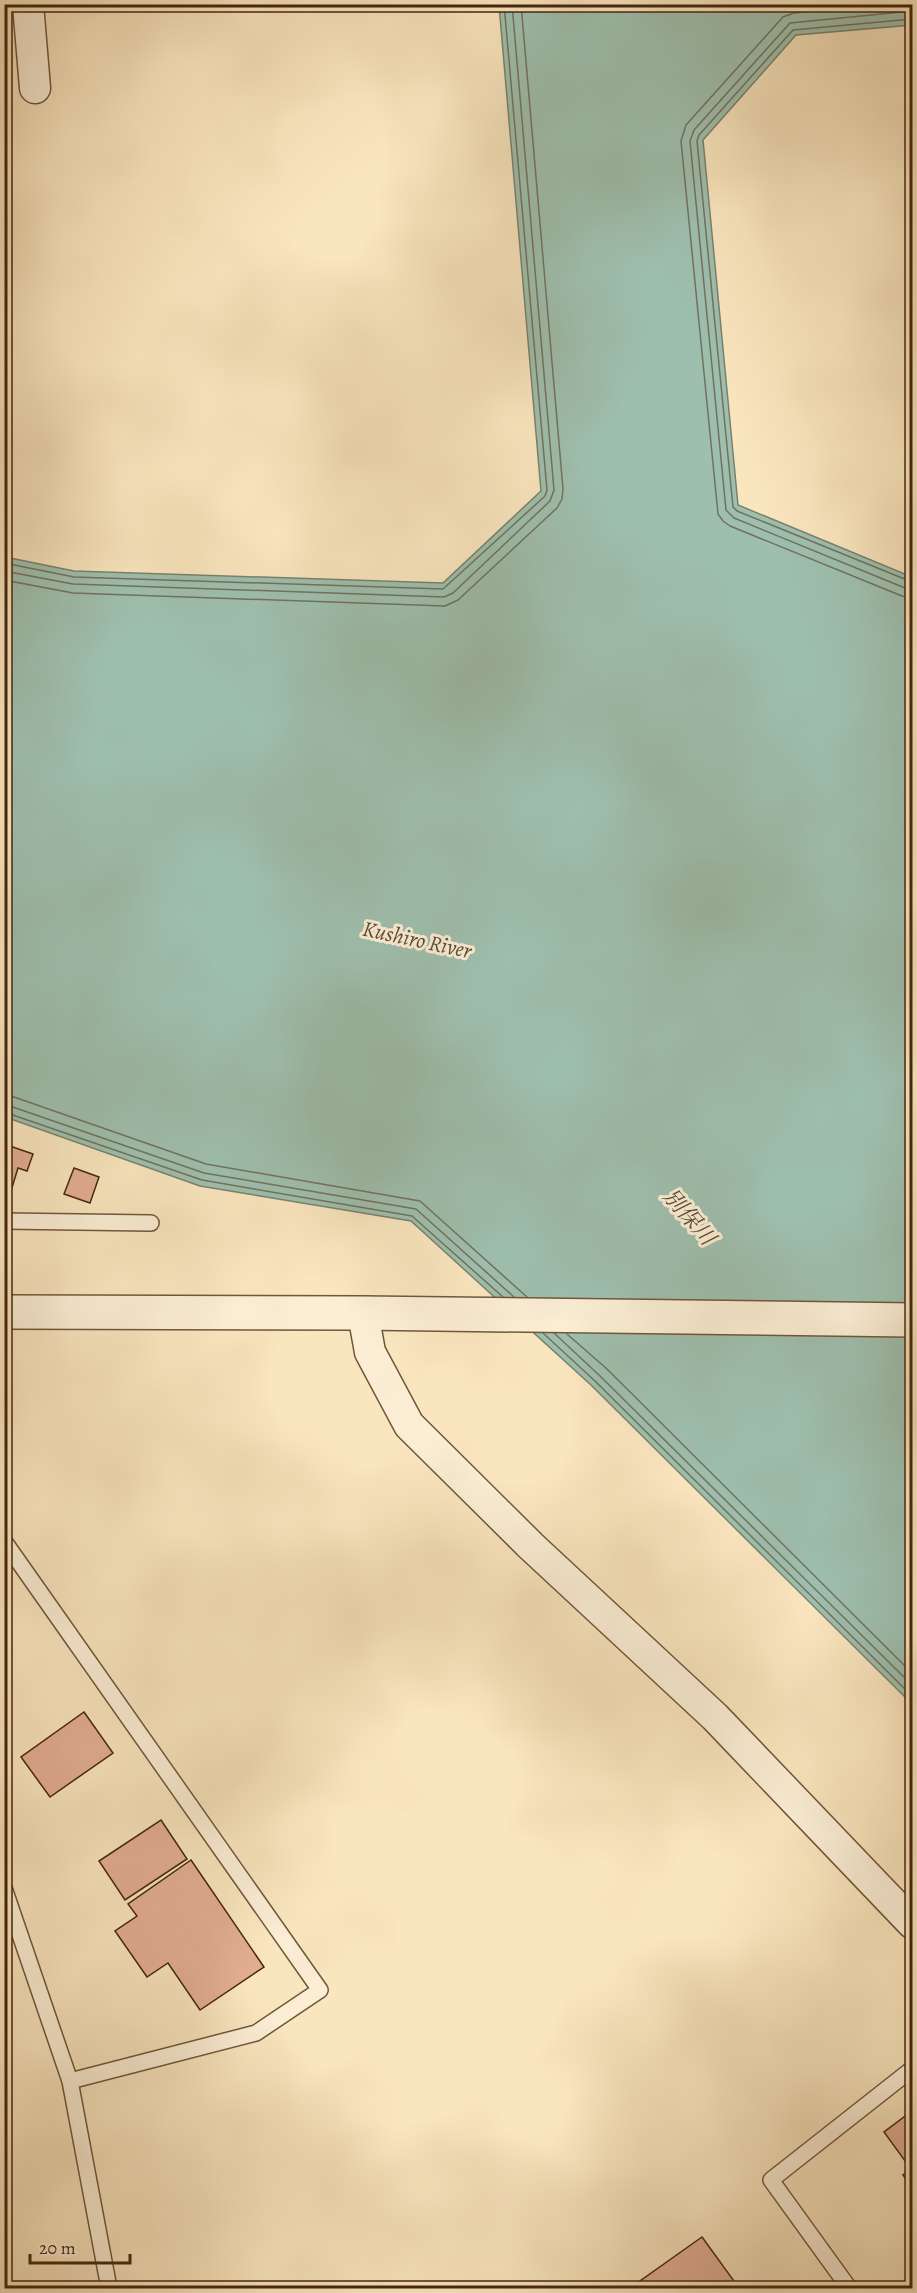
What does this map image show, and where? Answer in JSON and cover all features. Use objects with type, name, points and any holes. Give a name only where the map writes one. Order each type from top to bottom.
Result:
[{"type":"street","points":[[28,4],[35,88]]},
{"type":"street","points":[[4,1312],[363,1313],[912,1320]]},
{"type":"street","points":[[363,1313],[370,1352],[408,1425],[531,1546],[715,1717],[912,1923]]},
{"type":"lane","points":[[4,1221],[151,1223]]},
{"type":"lane","points":[[4,1541],[321,1990],[256,2033],[70,2081]]},
{"type":"lane","points":[[4,1888],[70,2081],[109,2289]]},
{"type":"lane","points":[[849,2289],[771,2180],[912,2068]]},
{"type":"water","points":[[499,5],[912,5],[912,25],[796,35],[703,140],[738,505],[912,577],[912,1704],[591,1385],[411,1221],[200,1186],[5,1117],[5,557],[74,571],[443,583],[541,491]]},
{"type":"building","points":[[4,1144],[33,1154],[27,1171],[18,1168],[6,1207]]},
{"type":"building","points":[[74,1168],[99,1177],[90,1203],[64,1194]]},
{"type":"building","points":[[84,1712],[113,1753],[50,1797],[21,1757]]},
{"type":"building","points":[[161,1820],[187,1859],[125,1900],[99,1861]]},
{"type":"building","points":[[191,1860],[264,1967],[200,2010],[168,1963],[147,1977],[115,1931],[137,1916],[128,1904]]},
{"type":"building","points":[[912,2111],[912,2188],[903,2175],[911,2169],[884,2132]]},
{"type":"building","points":[[702,2237],[739,2288],[630,2288]]},
{"type":"water label","name":"Kushiro River","points":[[417,940]]},
{"type":"water label","name":"別保川","points":[[689,1217]]}]
